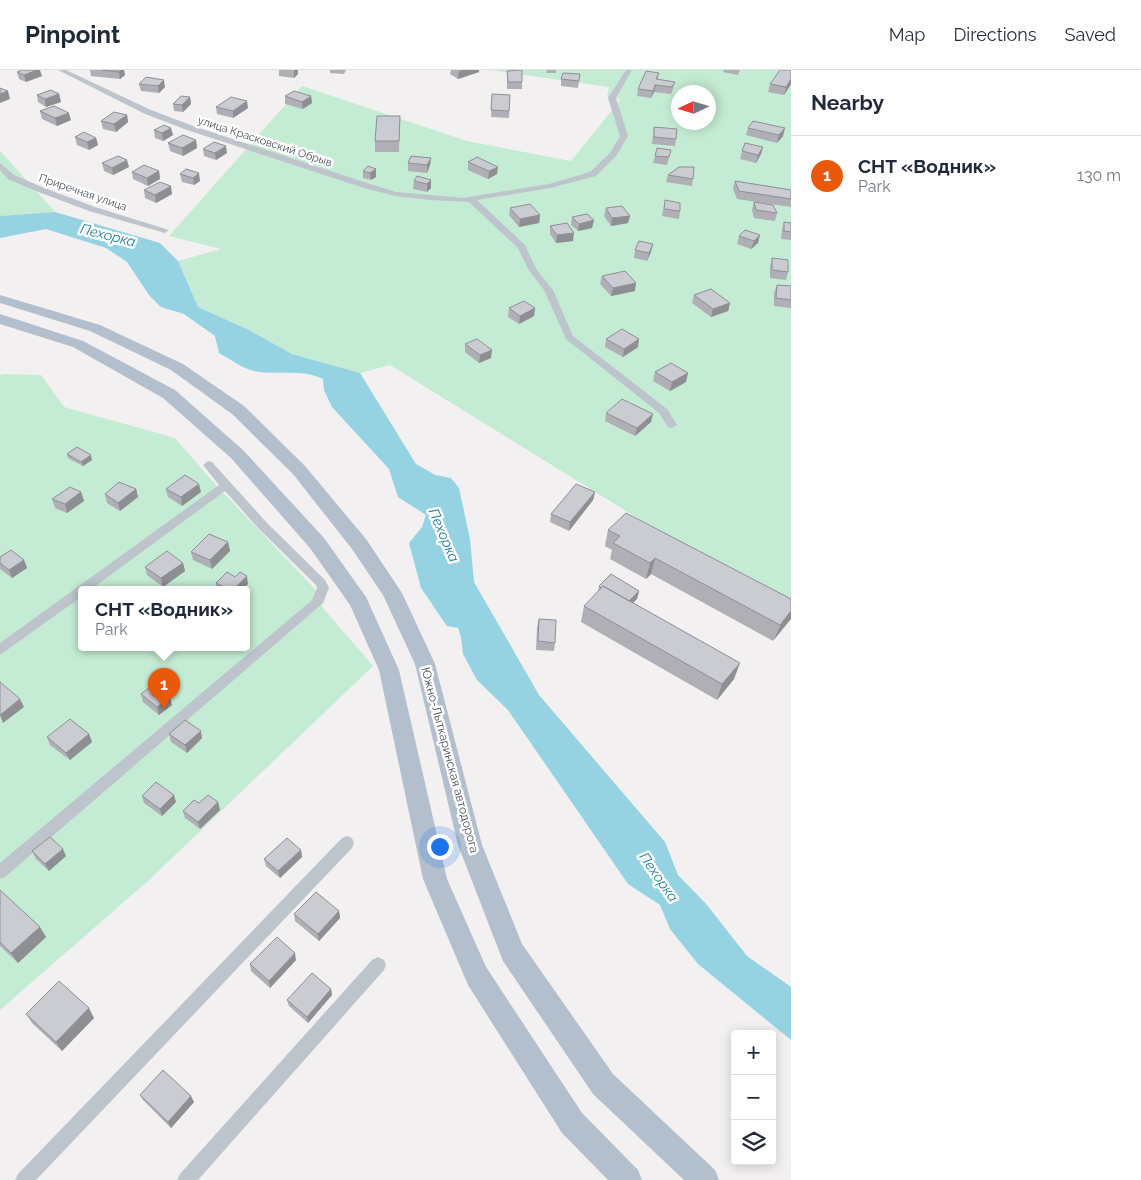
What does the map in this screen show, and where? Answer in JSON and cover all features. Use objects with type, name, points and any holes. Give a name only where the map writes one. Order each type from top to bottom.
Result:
[{"type":"main road","name":"Южно-Лыткаринская автодорога","points":[[0,299],[95,328],[177,368],[238,410],[299,470],[359,544],[392,593],[425,664],[470,845],[512,952],[603,1084],[705,1180]]},
{"type":"main road","points":[[0,319],[78,344],[168,394],[237,454],[317,543],[359,602],[389,670],[436,879],[477,976],[572,1122],[628,1180]]},
{"type":"street","name":"улица Красковский Обрыв","points":[[61,70],[148,112],[190,128],[368,186],[396,194],[472,200],[550,186],[593,174],[614,154],[624,136],[612,98],[630,70]]},
{"type":"street","name":"Приречная улица","points":[[0,165],[11,177],[39,189],[92,209],[165,230]]},
{"type":"street","points":[[472,200],[522,247],[532,269],[548,290],[569,337],[662,411],[672,424]]},
{"type":"street","points":[[0,872],[317,603],[323,588],[321,583],[225,486],[208,465]]},
{"type":"street","points":[[89,586],[225,486]]},
{"type":"street","points":[[0,650],[78,594]]},
{"type":"street","points":[[24,1180],[347,843]]},
{"type":"street","points":[[186,1180],[378,965]]},
{"type":"green space","points":[[491,70],[791,70],[791,613],[390,365],[360,373],[292,354],[249,330],[198,307],[178,261],[221,249],[169,236],[302,86],[467,141],[571,161],[621,99],[607,97],[609,87]]},
{"type":"green space","points":[[1,152],[55,212],[0,216]]},
{"type":"green space","points":[[0,375],[41,375],[64,407],[175,438],[215,484],[314,588],[323,608],[373,666],[149,880],[0,1010]]},
{"type":"water","name":"Пехорка","points":[[55,212],[160,243],[178,261],[198,307],[249,330],[292,354],[360,373],[416,464],[435,475],[451,478],[459,488],[470,539],[474,582],[539,695],[665,842],[678,875],[707,905],[747,956],[791,987],[791,1040],[698,964],[670,929],[660,905],[628,884],[508,710],[477,680],[463,654],[458,628],[447,626],[421,588],[409,543],[422,527],[426,515],[398,497],[389,469],[332,407],[324,390],[323,379],[298,373],[271,373],[250,370],[219,353],[215,336],[184,314],[161,307],[149,295],[127,262],[106,248],[46,229],[0,238],[0,216]]},
{"type":"building","points":[[37,70],[24,75],[17,72]]},
{"type":"building","points":[[102,70],[121,70],[119,72]]},
{"type":"building","points":[[522,70],[522,82],[508,82],[507,71]]},
{"type":"building","points":[[780,70],[791,70],[791,79],[786,87],[770,84]]},
{"type":"building","points":[[646,71],[659,73],[656,79],[675,82],[671,87],[655,85],[653,91],[638,89]]},
{"type":"building","points":[[563,73],[580,74],[579,81],[561,79]]},
{"type":"building","points":[[146,77],[164,80],[158,86],[139,84]]},
{"type":"building","points":[[0,88],[8,91],[0,94]]},
{"type":"building","points":[[51,90],[59,94],[45,99],[37,95]]},
{"type":"building","points":[[294,91],[311,96],[302,102],[285,96]]},
{"type":"building","points":[[492,94],[510,95],[509,111],[491,110]]},
{"type":"building","points":[[181,96],[190,97],[182,105],[173,104]]},
{"type":"building","points":[[231,97],[247,101],[233,111],[216,107]]},
{"type":"building","points":[[54,106],[69,113],[55,118],[40,111]]},
{"type":"building","points":[[114,112],[127,115],[114,124],[101,121]]},
{"type":"building","points":[[377,116],[400,116],[399,141],[375,141]]},
{"type":"building","points":[[753,121],[785,128],[779,135],[748,128]]},
{"type":"building","points":[[164,125],[171,128],[162,133],[154,130]]},
{"type":"building","points":[[654,127],[677,130],[676,139],[654,137]]},
{"type":"building","points":[[84,132],[96,138],[87,142],[75,137]]},
{"type":"building","points":[[183,135],[196,140],[182,148],[168,143]]},
{"type":"building","points":[[214,142],[226,146],[215,153],[203,149]]},
{"type":"building","points":[[745,143],[763,147],[758,155],[742,151]]},
{"type":"building","points":[[657,148],[671,150],[669,157],[655,156]]},
{"type":"building","points":[[118,156],[127,160],[112,168],[102,163]]},
{"type":"building","points":[[411,156],[431,158],[427,165],[408,163]]},
{"type":"building","points":[[477,157],[498,167],[489,171],[468,162]]},
{"type":"building","points":[[144,165],[159,171],[147,178],[132,172]]},
{"type":"building","points":[[368,166],[376,169],[370,173],[363,171]]},
{"type":"building","points":[[679,167],[694,167],[693,179],[668,175]]},
{"type":"building","points":[[186,169],[199,173],[193,178],[180,174]]},
{"type":"building","points":[[417,176],[431,180],[427,184],[414,181]]},
{"type":"building","points":[[735,181],[791,190],[791,199],[739,191]]},
{"type":"building","points":[[160,182],[171,186],[155,195],[144,190]]},
{"type":"building","points":[[665,200],[680,203],[680,211],[664,209]]},
{"type":"building","points":[[754,202],[773,205],[777,213],[756,210]]},
{"type":"building","points":[[530,204],[540,215],[520,219],[510,208]]},
{"type":"building","points":[[622,206],[630,216],[612,218],[606,208]]},
{"type":"building","points":[[587,214],[594,220],[579,224],[572,217]]},
{"type":"building","points":[[784,222],[791,223],[791,232],[784,231]]},
{"type":"building","points":[[567,223],[574,233],[557,235],[550,226]]},
{"type":"building","points":[[745,230],[760,235],[754,241],[739,236]]},
{"type":"building","points":[[639,241],[653,244],[649,253],[635,250]]},
{"type":"building","points":[[772,258],[788,260],[788,272],[772,270]]},
{"type":"building","points":[[625,271],[636,283],[613,288],[602,276]]},
{"type":"building","points":[[777,285],[791,286],[791,300],[776,298]]},
{"type":"building","points":[[711,289],[730,303],[713,309],[694,295]]},
{"type":"building","points":[[524,301],[535,308],[520,316],[509,308]]},
{"type":"building","points":[[622,329],[639,339],[624,349],[606,339]]},
{"type":"building","points":[[477,339],[492,350],[480,355],[465,344]]},
{"type":"building","points":[[671,363],[688,373],[672,382],[655,372]]},
{"type":"building","points":[[622,399],[653,414],[637,428],[606,413]]},
{"type":"building","points":[[77,447],[91,455],[81,462],[67,454]]},
{"type":"building","points":[[185,475],[199,484],[181,497],[166,489]]},
{"type":"building","points":[[119,482],[136,489],[118,503],[105,494]]},
{"type":"building","points":[[576,484],[595,492],[570,522],[551,514]]},
{"type":"building","points":[[70,487],[81,492],[65,504],[52,499]]},
{"type":"building","points":[[626,513],[791,599],[791,611],[780,625],[655,558],[650,563],[613,543],[620,536],[608,530]]},
{"type":"building","points":[[209,534],[228,542],[210,560],[191,552]]},
{"type":"building","points":[[11,550],[24,560],[9,570],[0,563],[0,557]]},
{"type":"building","points":[[167,551],[183,563],[161,578],[145,567]]},
{"type":"building","points":[[227,572],[235,577],[240,572],[247,576],[237,586],[222,586],[216,583]]},
{"type":"building","points":[[611,574],[639,591],[629,601],[603,586],[601,588],[599,586]]},
{"type":"building","points":[[603,586],[740,663],[722,684],[584,606]]},
{"type":"building","points":[[539,619],[556,620],[555,643],[538,641]]},
{"type":"building","points":[[0,682],[20,699],[0,715]]},
{"type":"building","points":[[154,684],[170,697],[157,707],[141,694]]},
{"type":"building","points":[[70,719],[89,734],[66,753],[47,737]]},
{"type":"building","points":[[185,720],[201,731],[185,745],[169,734]]},
{"type":"building","points":[[156,782],[174,795],[160,809],[142,796]]},
{"type":"building","points":[[208,795],[218,802],[198,822],[183,811],[194,800],[199,803]]},
{"type":"building","points":[[50,837],[63,849],[45,864],[32,851]]},
{"type":"building","points":[[287,838],[301,850],[278,871],[264,859]]},
{"type":"building","points":[[0,890],[40,927],[11,953],[0,942]]},
{"type":"building","points":[[316,892],[339,911],[318,934],[294,914]]},
{"type":"building","points":[[277,937],[295,953],[269,981],[250,964]]},
{"type":"building","points":[[312,973],[331,989],[307,1017],[287,1000]]},
{"type":"building","points":[[59,981],[89,1008],[56,1042],[26,1014]]},
{"type":"building","points":[[163,1070],[191,1096],[168,1122],[140,1095]]},
{"type":"place","name":"СНТ «Водник»","points":[[164,709]]}]
